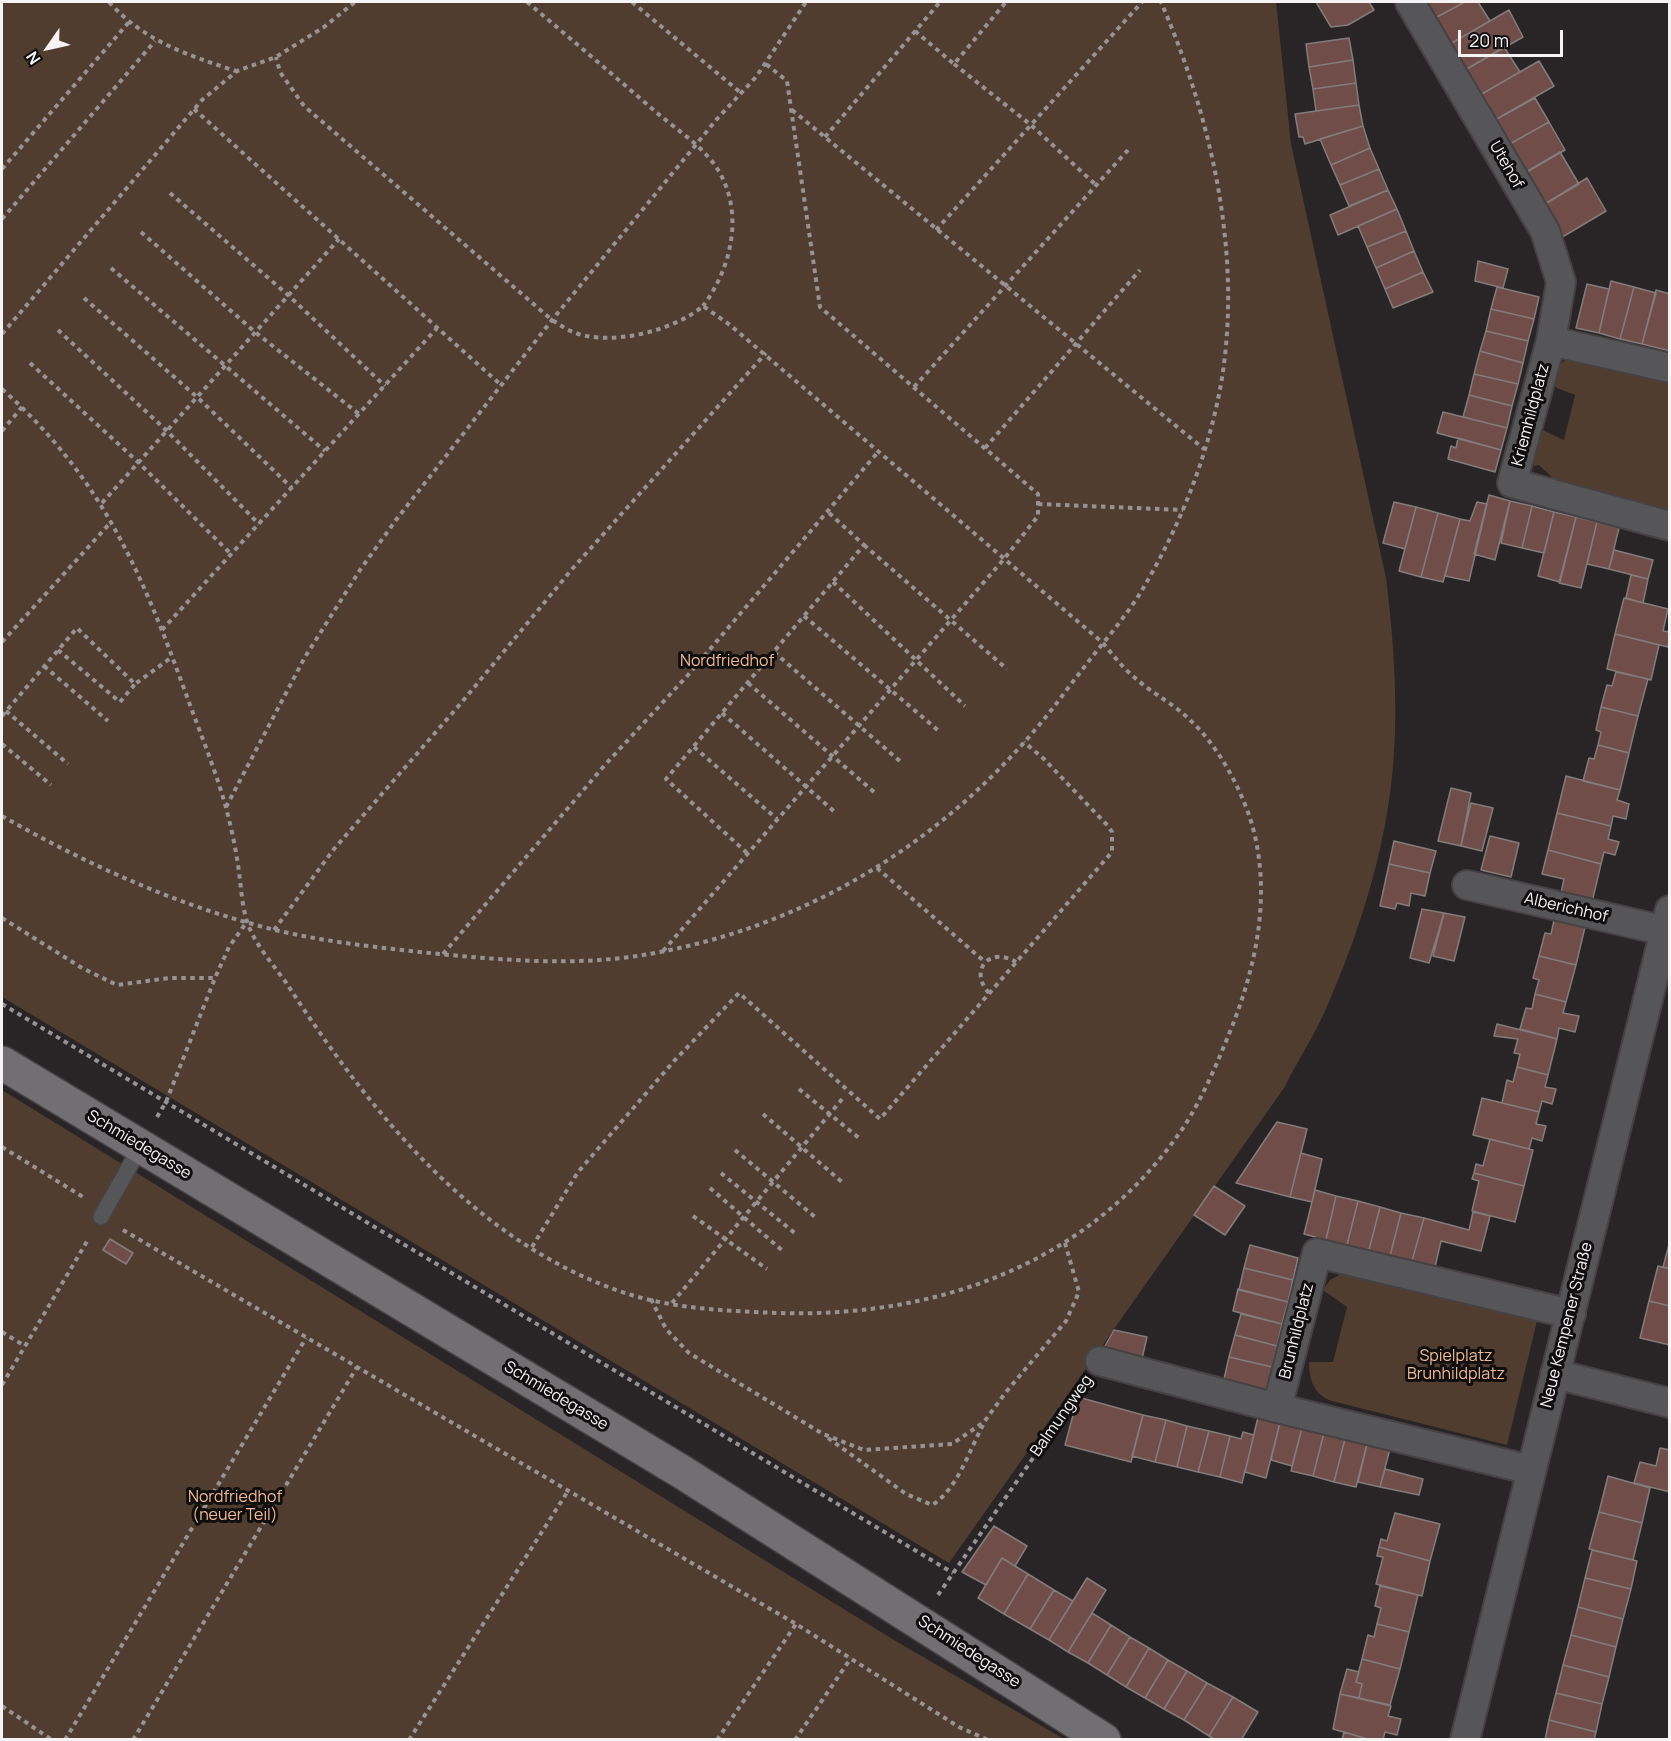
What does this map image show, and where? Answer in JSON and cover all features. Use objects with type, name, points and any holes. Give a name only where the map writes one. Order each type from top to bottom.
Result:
[{"type":"street","name":"Utehof","points":[[1410,2],[1545,231],[1561,282],[1551,341]]},
{"type":"street","name":"Kriemhildplatz","points":[[1670,368],[1551,341],[1512,483],[1670,526]]},
{"type":"street","name":"Alberichhof","points":[[1467,885],[1668,924]]},
{"type":"street","name":"Neue Kempener Straße","points":[[1465,1740],[1668,924]]},
{"type":"street","name":"Schmiedegasse","points":[[2,1063],[682,1472],[921,1621],[1104,1740]]},
{"type":"street","name":"Brunhildplatz","points":[[1278,1408],[1317,1253],[1570,1314]]},
{"type":"street","name":"Balmungweg","points":[[1100,1361],[1278,1408]]},
{"type":"street","points":[[1555,1374],[1670,1403]]},
{"type":"street","points":[[1278,1408],[1531,1470]]},
{"type":"lane","points":[[101,1217],[141,1146]]},
{"type":"path","points":[[109,2],[129,22],[155,40],[172,49],[237,71]]},
{"type":"path","points":[[2,334],[194,109],[237,71],[276,57],[324,27],[355,2]]},
{"type":"path","points":[[276,57],[280,72],[304,106],[552,320],[574,332],[624,336],[676,323],[703,306],[716,289],[729,253],[733,218],[722,176],[696,146],[527,2]]},
{"type":"path","points":[[632,2],[741,93]]},
{"type":"path","points":[[226,808],[275,709],[360,570],[552,320],[766,64],[806,2]]},
{"type":"path","points":[[825,137],[940,2]]},
{"type":"path","points":[[954,64],[1006,2]]},
{"type":"path","points":[[936,230],[1142,2]]},
{"type":"path","points":[[2,816],[97,865],[168,896],[246,923],[378,948],[506,961],[610,960],[662,952],[744,930],[794,912],[833,894],[925,836],[961,805],[1024,742],[1103,643],[1143,588],[1183,510],[1204,449],[1222,377],[1227,304],[1223,230],[1204,122],[1191,75],[1161,2]]},
{"type":"path","points":[[2,169],[129,22]]},
{"type":"path","points":[[915,31],[1030,125],[1096,185]]},
{"type":"path","points":[[2,219],[155,40]]},
{"type":"path","points":[[662,952],[1004,560],[1038,516],[1038,494],[820,307],[787,81],[766,64]]},
{"type":"path","points":[[194,109],[501,385]]},
{"type":"path","points":[[792,110],[1204,449]]},
{"type":"path","points":[[914,387],[1128,150]]},
{"type":"path","points":[[170,193],[288,295],[385,386]]},
{"type":"path","points":[[141,232],[255,332],[359,414]]},
{"type":"path","points":[[102,503],[339,239]]},
{"type":"path","points":[[111,268],[325,451]]},
{"type":"path","points":[[985,448],[1140,270]]},
{"type":"path","points":[[84,298],[197,397],[292,488]]},
{"type":"path","points":[[2,389],[63,451],[102,503],[162,630],[226,808],[246,923],[322,1038],[384,1119],[439,1176],[489,1219],[564,1267],[631,1295],[719,1310],[796,1313],[842,1313],[914,1303],[995,1279],[1065,1243],[1139,1183],[1187,1123],[1236,1017],[1251,966],[1261,902],[1262,883],[1258,849],[1249,817],[1231,776],[1190,719],[1137,680],[1103,643],[878,452],[766,353],[703,306]]},
{"type":"path","points":[[162,630],[437,328]]},
{"type":"path","points":[[58,330],[167,431],[259,524]]},
{"type":"path","points":[[274,930],[334,849],[462,702],[573,568],[766,353]]},
{"type":"path","points":[[30,363],[138,462],[231,554]]},
{"type":"path","points":[[2,431],[22,407]]},
{"type":"path","points":[[443,954],[604,766],[688,675],[878,452]]},
{"type":"path","points":[[1038,504],[1183,510]]},
{"type":"path","points":[[827,511],[1007,669]]},
{"type":"path","points":[[2,642],[112,521]]},
{"type":"path","points":[[747,853],[666,779],[864,545]]},
{"type":"path","points":[[833,582],[965,706]]},
{"type":"path","points":[[804,616],[940,732]]},
{"type":"path","points":[[2,716],[77,628],[135,684]]},
{"type":"path","points":[[58,650],[120,702],[135,684],[172,657]]},
{"type":"path","points":[[774,652],[902,763]]},
{"type":"path","points":[[44,666],[108,721]]},
{"type":"path","points":[[748,683],[833,754],[874,792]]},
{"type":"path","points":[[6,711],[68,764]]},
{"type":"path","points":[[722,713],[836,813]]},
{"type":"path","points":[[532,1247],[578,1172],[674,1061],[739,993],[880,1119],[1112,852],[1113,832],[1024,742]]},
{"type":"path","points":[[2,744],[51,784]]},
{"type":"path","points":[[694,747],[777,819]]},
{"type":"path","points":[[877,868],[985,962]]},
{"type":"path","points":[[2,918],[82,968],[117,985],[169,978],[215,978]]},
{"type":"path","points":[[141,1146],[166,1102],[229,947],[246,923]]},
{"type":"path","points":[[989,993],[980,979],[985,962],[998,955],[1007,956],[1016,962]]},
{"type":"path","points":[[2,1004],[953,1573]]},
{"type":"path","points":[[799,1089],[859,1138]]},
{"type":"path","points":[[672,1303],[843,1098]]},
{"type":"path","points":[[763,1114],[842,1182]]},
{"type":"path","points":[[2,1147],[85,1198],[101,1217],[796,1624],[960,1726],[988,1740]]},
{"type":"path","points":[[735,1150],[815,1217]]},
{"type":"path","points":[[721,1173],[796,1234]]},
{"type":"path","points":[[710,1188],[784,1252]]},
{"type":"path","points":[[693,1216],[767,1269]]},
{"type":"path","points":[[2,1384],[101,1217]]},
{"type":"path","points":[[651,1299],[666,1329],[689,1353],[823,1434],[906,1494],[932,1505],[942,1499],[950,1488],[984,1422],[1006,1392],[1066,1321],[1079,1292],[1065,1243]]},
{"type":"path","points":[[2,1332],[25,1346]]},
{"type":"path","points":[[65,1740],[306,1338]]},
{"type":"path","name":"Balmungweg","points":[[921,1621],[1100,1361]]},
{"type":"path","points":[[133,1740],[357,1366]]},
{"type":"path","points":[[823,1434],[864,1450],[952,1444],[984,1422]]},
{"type":"path","points":[[409,1740],[568,1491]]},
{"type":"path","points":[[717,1740],[796,1624]]},
{"type":"path","points":[[795,1740],[852,1658]]},
{"type":"path","points":[[2,1707],[52,1740]]},
{"type":"green space","name":"Nordfriedhof","points":[[2,2],[1276,2],[1291,144],[1386,578],[1393,652],[1395,727],[1392,777],[1383,835],[1369,893],[1350,949],[1328,1004],[1284,1088],[949,1563],[2,997]]},
{"type":"green space","points":[[1568,358],[1669,379],[1669,512],[1557,482],[1539,465],[1534,466],[1532,451],[1538,428],[1564,440],[1575,395],[1557,388],[1553,383],[1555,369]]},
{"type":"green space","name":"Nordfriedhof (neuer Teil)","points":[[2,1090],[894,1640],[1064,1739],[2,1739]]},
{"type":"green space","name":"Spielplatz Brunhildplatz","points":[[1343,1273],[1537,1321],[1507,1445],[1332,1401],[1317,1391],[1310,1375],[1309,1362],[1333,1362],[1347,1307],[1323,1290],[1330,1280]]},
{"type":"building","points":[[1316,2],[1369,2],[1374,10],[1348,25],[1331,27]]},
{"type":"building","points":[[1426,2],[1465,2],[1435,18]]},
{"type":"building","points":[[1465,2],[1478,2],[1490,21],[1450,44],[1435,18]]},
{"type":"building","points":[[1509,10],[1523,37],[1465,70],[1450,44]]},
{"type":"building","points":[[1349,38],[1353,60],[1309,67],[1306,44]]},
{"type":"building","points":[[1504,47],[1520,72],[1480,95],[1465,70]]},
{"type":"building","points":[[1353,60],[1356,83],[1313,89],[1309,67]]},
{"type":"building","points":[[1539,61],[1554,86],[1495,120],[1480,95]]},
{"type":"building","points":[[1356,83],[1359,105],[1316,111],[1313,89]]},
{"type":"building","points":[[1535,98],[1549,122],[1508,145],[1495,120]]},
{"type":"building","points":[[1359,105],[1363,126],[1305,144],[1303,137],[1299,137],[1295,114]]},
{"type":"building","points":[[1549,122],[1565,150],[1525,173],[1508,145]]},
{"type":"building","points":[[1363,126],[1370,148],[1331,165],[1320,139]]},
{"type":"building","points":[[1370,148],[1379,169],[1340,185],[1331,165]]},
{"type":"building","points":[[1560,152],[1579,184],[1540,207],[1521,175]]},
{"type":"building","points":[[1379,169],[1388,190],[1349,206],[1340,185]]},
{"type":"building","points":[[1587,178],[1606,211],[1559,239],[1540,207]]},
{"type":"building","points":[[1388,190],[1397,209],[1338,235],[1330,215]]},
{"type":"building","points":[[1397,209],[1406,231],[1367,247],[1358,226]]},
{"type":"building","points":[[1406,231],[1414,251],[1376,268],[1367,247]]},
{"type":"building","points":[[1414,251],[1423,272],[1385,289],[1376,268]]},
{"type":"building","points":[[1478,261],[1508,269],[1503,288],[1475,281]]},
{"type":"building","points":[[1423,272],[1433,292],[1393,308],[1385,289]]},
{"type":"building","points":[[1611,281],[1634,287],[1620,339],[1599,333]]},
{"type":"building","points":[[1587,284],[1609,289],[1599,333],[1576,328]]},
{"type":"building","points":[[1497,287],[1539,297],[1534,319],[1491,309]]},
{"type":"building","points":[[1634,287],[1656,293],[1642,344],[1620,339]]},
{"type":"building","points":[[1656,290],[1670,294],[1670,351],[1642,344]]},
{"type":"building","points":[[1491,309],[1534,319],[1528,341],[1486,331]]},
{"type":"building","points":[[1486,331],[1528,341],[1523,363],[1480,351]]},
{"type":"building","points":[[1480,351],[1523,363],[1518,384],[1474,374]]},
{"type":"building","points":[[1474,374],[1518,384],[1512,406],[1469,395]]},
{"type":"building","points":[[1469,395],[1512,406],[1507,428],[1463,417]]},
{"type":"building","points":[[1443,412],[1507,428],[1501,450],[1437,433]]},
{"type":"building","points":[[1458,438],[1501,450],[1495,472],[1448,459],[1451,446],[1456,448]]},
{"type":"building","points":[[1489,495],[1510,501],[1495,560],[1474,554]]},
{"type":"building","points":[[1510,501],[1532,506],[1522,548],[1501,543]]},
{"type":"building","points":[[1394,502],[1416,507],[1405,549],[1383,543]]},
{"type":"building","points":[[1477,502],[1487,504],[1469,581],[1445,576],[1460,519],[1470,521]]},
{"type":"building","points":[[1532,506],[1554,512],[1544,553],[1522,548]]},
{"type":"building","points":[[1416,507],[1438,513],[1421,577],[1399,571]]},
{"type":"building","points":[[1554,512],[1576,517],[1560,582],[1538,576]]},
{"type":"building","points":[[1438,513],[1460,519],[1443,582],[1421,577]]},
{"type":"building","points":[[1576,517],[1597,522],[1581,588],[1559,583]]},
{"type":"building","points":[[1597,522],[1619,528],[1609,569],[1587,564]]},
{"type":"building","points":[[1614,550],[1653,560],[1648,579],[1609,569]]},
{"type":"building","points":[[1631,575],[1648,579],[1643,603],[1626,598]]},
{"type":"building","points":[[1624,598],[1668,609],[1663,631],[1670,632],[1668,647],[1615,634]]},
{"type":"building","points":[[1615,634],[1659,645],[1651,680],[1607,669]]},
{"type":"building","points":[[1616,672],[1648,679],[1638,716],[1601,707],[1607,685],[1612,686]]},
{"type":"building","points":[[1601,707],[1638,716],[1629,753],[1598,745],[1601,732],[1596,730]]},
{"type":"building","points":[[1598,745],[1629,753],[1620,790],[1583,781],[1589,758],[1594,759]]},
{"type":"building","points":[[1566,776],[1620,790],[1617,800],[1629,804],[1626,819],[1613,816],[1611,826],[1557,813]]},
{"type":"building","points":[[1451,788],[1471,793],[1461,846],[1438,841]]},
{"type":"building","points":[[1471,803],[1493,808],[1482,851],[1461,846]]},
{"type":"building","points":[[1557,813],[1611,826],[1608,839],[1619,842],[1615,855],[1604,852],[1601,864],[1548,850]]},
{"type":"building","points":[[1490,836],[1519,843],[1511,877],[1481,870]]},
{"type":"building","points":[[1394,841],[1436,851],[1430,873],[1389,864]]},
{"type":"building","points":[[1548,850],[1601,864],[1592,902],[1561,893],[1564,879],[1542,874]]},
{"type":"building","points":[[1389,864],[1430,873],[1425,896],[1411,893],[1409,906],[1397,903],[1395,909],[1380,906]]},
{"type":"building","points":[[1422,909],[1444,913],[1429,963],[1410,958]]},
{"type":"building","points":[[1444,913],[1465,917],[1454,961],[1433,956]]},
{"type":"building","points":[[1554,920],[1585,927],[1576,965],[1539,956],[1545,933],[1551,934]]},
{"type":"building","points":[[1539,956],[1576,965],[1566,1002],[1535,994],[1539,980],[1533,978]]},
{"type":"building","points":[[1535,994],[1566,1002],[1563,1013],[1579,1016],[1575,1032],[1559,1028],[1557,1039],[1520,1029],[1526,1008],[1532,1009]]},
{"type":"building","points":[[1497,1024],[1557,1039],[1548,1075],[1517,1067],[1520,1054],[1514,1053],[1518,1039],[1494,1036]]},
{"type":"building","points":[[1517,1067],[1548,1075],[1545,1087],[1556,1089],[1552,1104],[1542,1101],[1539,1112],[1502,1103],[1507,1080],[1513,1082]]},
{"type":"building","points":[[1482,1098],[1539,1112],[1536,1124],[1546,1126],[1542,1141],[1532,1138],[1529,1149],[1473,1135]]},
{"type":"building","points":[[1277,1122],[1307,1129],[1290,1197],[1236,1183]]},
{"type":"building","points":[[1490,1139],[1533,1150],[1524,1186],[1474,1173],[1476,1164],[1483,1166]]},
{"type":"building","points":[[1301,1153],[1322,1159],[1312,1202],[1290,1197]]},
{"type":"building","points":[[1474,1173],[1524,1186],[1515,1222],[1472,1211],[1479,1181],[1472,1179]]},
{"type":"building","points":[[1214,1186],[1245,1206],[1225,1235],[1194,1215]]},
{"type":"building","points":[[1315,1190],[1336,1196],[1326,1240],[1304,1234]]},
{"type":"building","points":[[1336,1196],[1358,1201],[1347,1245],[1326,1240]]},
{"type":"building","points":[[1358,1201],[1380,1207],[1369,1250],[1347,1245]]},
{"type":"building","points":[[1380,1207],[1401,1213],[1390,1256],[1369,1250]]},
{"type":"building","points":[[1473,1212],[1490,1216],[1481,1251],[1441,1241],[1435,1267],[1412,1261],[1424,1218],[1469,1230]]},
{"type":"building","points":[[1401,1213],[1424,1218],[1412,1261],[1390,1256]]},
{"type":"building","points":[[110,1239],[133,1253],[126,1264],[103,1250]]},
{"type":"building","points":[[1670,1241],[1670,1269],[1663,1267]]},
{"type":"building","points":[[1250,1245],[1298,1258],[1293,1280],[1244,1268]]},
{"type":"building","points":[[1658,1266],[1670,1269],[1670,1306],[1649,1301]]},
{"type":"building","points":[[1244,1268],[1293,1280],[1288,1302],[1239,1290]]},
{"type":"building","points":[[1238,1289],[1288,1302],[1282,1324],[1233,1311]]},
{"type":"building","points":[[1649,1301],[1670,1306],[1670,1345],[1640,1338]]},
{"type":"building","points":[[1241,1314],[1282,1324],[1277,1346],[1235,1335]]},
{"type":"building","points":[[1114,1330],[1147,1337],[1141,1363],[1101,1353]]},
{"type":"building","points":[[1235,1335],[1277,1346],[1272,1367],[1229,1357]]},
{"type":"building","points":[[1229,1357],[1272,1367],[1266,1390],[1224,1379]]},
{"type":"building","points":[[1078,1397],[1143,1415],[1131,1462],[1065,1445]]},
{"type":"building","points":[[1259,1413],[1281,1418],[1266,1478],[1245,1472]]},
{"type":"building","points":[[1143,1415],[1166,1420],[1155,1462],[1132,1456]]},
{"type":"building","points":[[1281,1418],[1303,1424],[1292,1466],[1271,1460]]},
{"type":"building","points":[[1166,1420],[1187,1426],[1177,1467],[1155,1462]]},
{"type":"building","points":[[1303,1424],[1325,1429],[1313,1476],[1291,1471]]},
{"type":"building","points":[[1187,1426],[1209,1431],[1198,1472],[1177,1467]]},
{"type":"building","points":[[1325,1429],[1346,1435],[1334,1482],[1313,1476]]},
{"type":"building","points":[[1209,1431],[1230,1436],[1220,1477],[1198,1472]]},
{"type":"building","points":[[1243,1432],[1254,1435],[1242,1483],[1220,1477],[1230,1436],[1241,1439]]},
{"type":"building","points":[[1346,1435],[1368,1440],[1356,1487],[1334,1482]]},
{"type":"building","points":[[1368,1440],[1391,1445],[1380,1487],[1358,1482]]},
{"type":"building","points":[[1660,1448],[1670,1450],[1670,1492],[1634,1483],[1640,1462],[1656,1466]]},
{"type":"building","points":[[1385,1469],[1423,1479],[1419,1495],[1380,1487]]},
{"type":"building","points":[[1608,1476],[1650,1488],[1642,1523],[1599,1512]]},
{"type":"building","points":[[1599,1512],[1642,1523],[1633,1560],[1589,1549]]},
{"type":"building","points":[[1395,1513],[1440,1524],[1430,1561],[1379,1547],[1381,1539],[1387,1541]]},
{"type":"building","points":[[994,1526],[1027,1546],[1015,1566],[1002,1558],[986,1585],[962,1572]]},
{"type":"building","points":[[1379,1547],[1430,1561],[1422,1596],[1376,1584],[1383,1557],[1377,1556]]},
{"type":"building","points":[[1592,1550],[1637,1561],[1631,1589],[1585,1578]]},
{"type":"building","points":[[1002,1558],[1028,1574],[1004,1614],[978,1598]]},
{"type":"building","points":[[1028,1574],[1054,1590],[1030,1629],[1004,1614]]},
{"type":"building","points":[[1087,1578],[1106,1590],[1068,1652],[1049,1640]]},
{"type":"building","points":[[1585,1578],[1631,1589],[1623,1619],[1578,1607]]},
{"type":"building","points":[[1380,1586],[1418,1595],[1409,1632],[1377,1624],[1381,1608],[1375,1606]]},
{"type":"building","points":[[1054,1590],[1073,1601],[1049,1640],[1030,1629]]},
{"type":"building","points":[[1578,1607],[1623,1619],[1616,1647],[1571,1635]]},
{"type":"building","points":[[1092,1613],[1111,1625],[1088,1663],[1068,1652]]},
{"type":"building","points":[[1377,1624],[1409,1632],[1400,1669],[1362,1659],[1368,1635],[1374,1637]]},
{"type":"building","points":[[1111,1625],[1130,1637],[1107,1675],[1088,1663]]},
{"type":"building","points":[[1571,1635],[1616,1647],[1609,1677],[1563,1665]]},
{"type":"building","points":[[1130,1637],[1149,1648],[1126,1687],[1107,1675]]},
{"type":"building","points":[[1149,1648],[1168,1660],[1145,1698],[1126,1687]]},
{"type":"building","points":[[1362,1659],[1400,1669],[1390,1705],[1359,1698],[1362,1684],[1356,1682]]},
{"type":"building","points":[[1168,1660],[1187,1671],[1164,1709],[1145,1698]]},
{"type":"building","points":[[1563,1665],[1609,1677],[1602,1704],[1556,1693]]},
{"type":"building","points":[[1347,1669],[1359,1672],[1356,1682],[1362,1684],[1359,1698],[1340,1694]]},
{"type":"building","points":[[1187,1671],[1207,1683],[1184,1720],[1164,1709]]},
{"type":"building","points":[[1207,1683],[1233,1697],[1209,1736],[1184,1720]]},
{"type":"building","points":[[1556,1693],[1602,1704],[1596,1732],[1549,1720]]},
{"type":"building","points":[[1340,1694],[1391,1706],[1388,1716],[1401,1719],[1397,1735],[1385,1732],[1383,1740],[1371,1740],[1333,1729]]},
{"type":"building","points":[[1233,1697],[1258,1712],[1241,1740],[1216,1740],[1209,1736]]},
{"type":"building","points":[[1549,1720],[1596,1732],[1594,1740],[1545,1740]]},
{"type":"building","points":[[1344,1732],[1371,1740],[1342,1740]]}]
